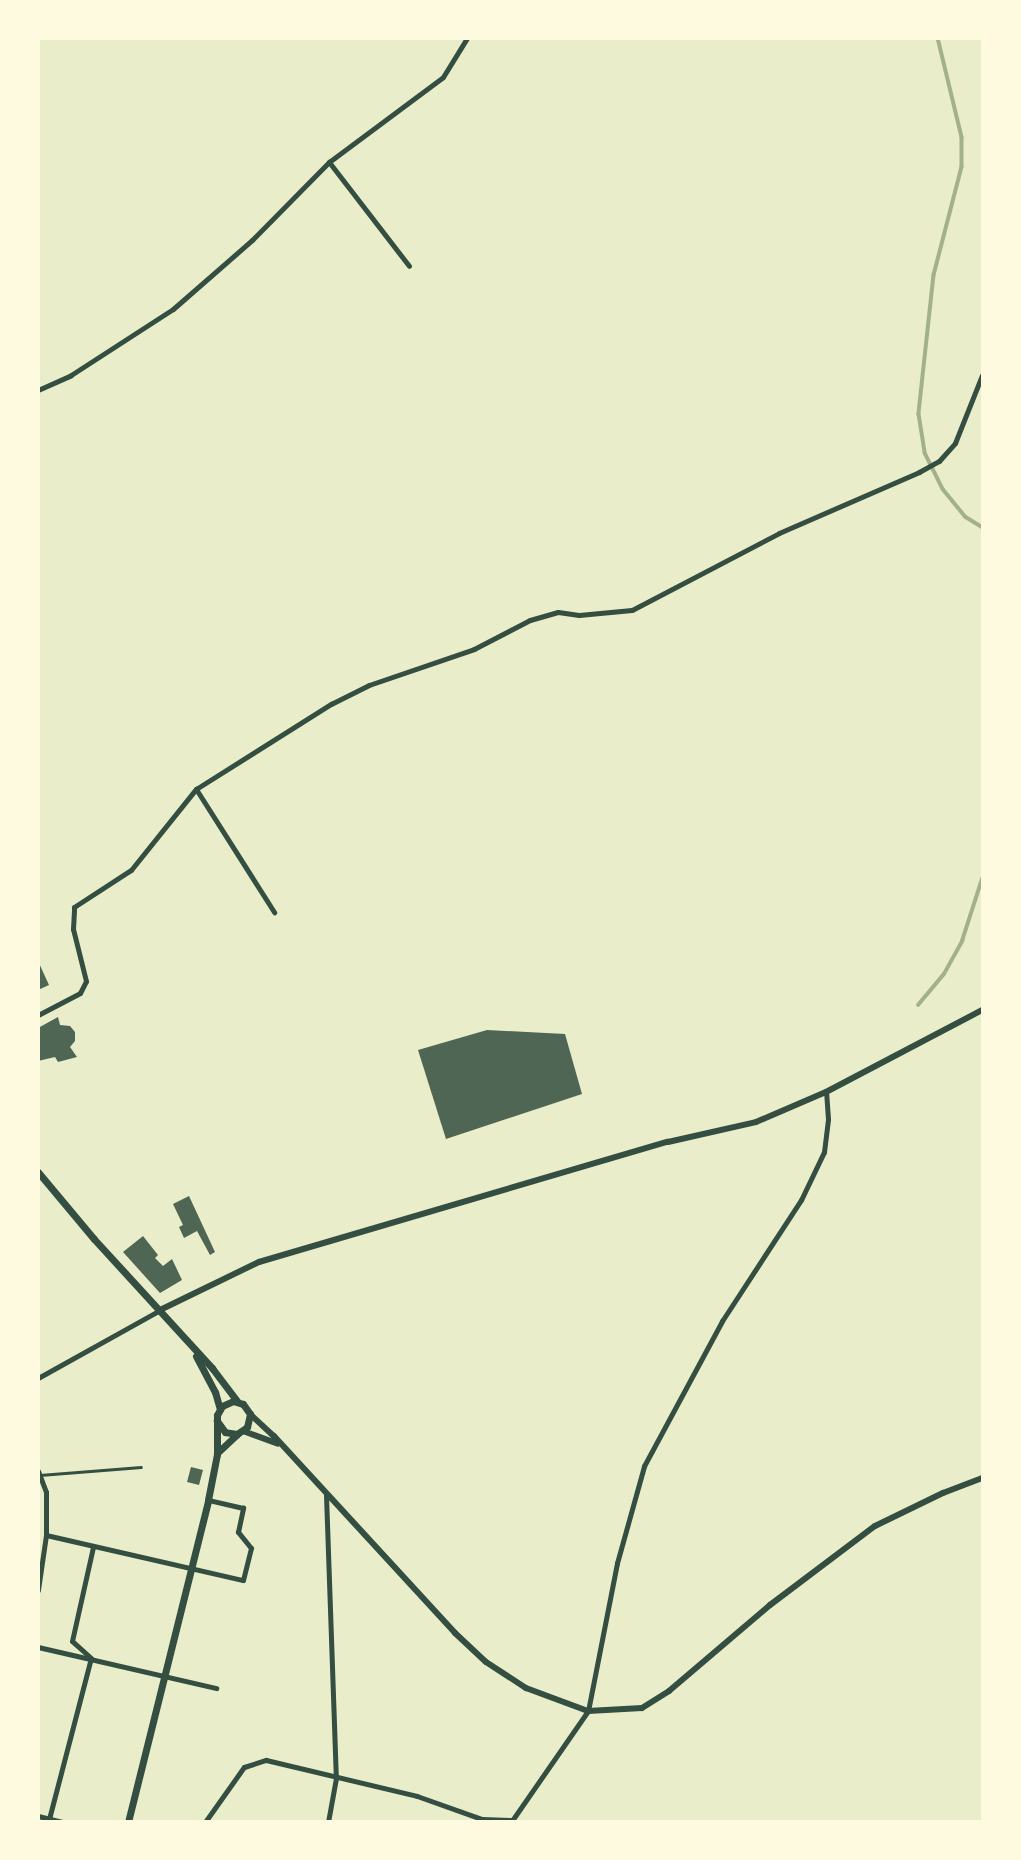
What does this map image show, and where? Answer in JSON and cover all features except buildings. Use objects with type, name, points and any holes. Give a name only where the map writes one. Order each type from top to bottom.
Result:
[{"type":"main road","points":[[38,1172],[237,1401],[245,1406],[250,1414],[249,1424],[217,1454]]},
{"type":"main road","points":[[128,1822],[167,1675],[217,1454],[220,1409],[215,1392],[195,1352]]},
{"type":"main road","points":[[220,1409],[227,1402],[237,1401]]},
{"type":"main road","points":[[218,1421],[225,1432],[240,1433]]},
{"type":"street","points":[[38,390],[71,375],[173,309],[252,240],[329,162],[443,76],[467,38]]},
{"type":"street","points":[[329,162],[408,266]]},
{"type":"street","points":[[38,1015],[80,993],[86,981],[73,929],[74,907],[131,870],[196,789],[331,704],[369,685],[474,649],[530,620],[558,612],[579,615],[632,610],[779,534],[919,472],[939,461],[955,443],[982,375]]},
{"type":"street","points":[[196,789],[274,912]]},
{"type":"street","points":[[38,1378],[160,1310],[259,1262],[668,1142],[755,1122],[826,1092],[982,1010]]},
{"type":"street","points":[[205,1822],[244,1767],[266,1760],[417,1796],[482,1819],[511,1821],[588,1711],[617,1563],[644,1466],[722,1321],[801,1200],[819,1164],[824,1152],[828,1119],[826,1092]]},
{"type":"street","points":[[250,1414],[454,1633],[486,1662],[526,1688],[588,1711],[642,1708],[669,1691],[771,1605],[875,1526],[943,1493],[982,1478]]},
{"type":"street","points":[[240,1433],[280,1445]]},
{"type":"street","points":[[38,1590],[46,1535],[46,1493],[39,1473]]},
{"type":"street","points":[[326,1495],[335,1778],[328,1822]]},
{"type":"street","points":[[46,1535],[243,1580],[251,1548],[238,1532],[243,1508],[208,1500]]},
{"type":"street","points":[[91,1658],[72,1641],[93,1547]]},
{"type":"street","points":[[38,1647],[216,1688]]},
{"type":"street","points":[[49,1819],[91,1658]]},
{"type":"street","points":[[38,1816],[62,1822]]},
{"type":"lane","points":[[39,1473],[141,1467]]},
{"type":"waterway","points":[[938,38],[962,137],[962,167],[934,275],[919,414],[925,453],[943,489],[966,517],[982,527]]},
{"type":"waterway","points":[[918,1005],[944,974],[962,941],[982,879]]}]
